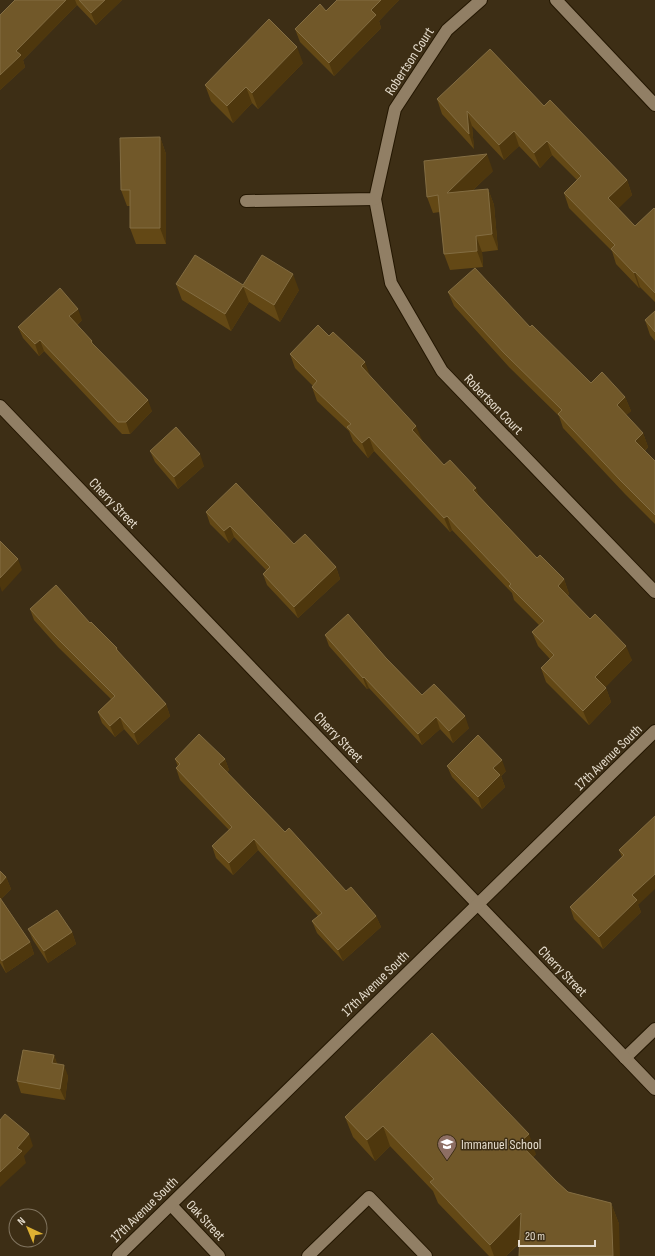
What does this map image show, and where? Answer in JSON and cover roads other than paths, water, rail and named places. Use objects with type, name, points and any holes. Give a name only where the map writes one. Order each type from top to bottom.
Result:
[{"type":"street","name":"Robertson Court","points":[[481,0],[447,30],[395,109],[375,199],[391,283],[442,371],[655,592]]},
{"type":"street","points":[[556,0],[655,105]]},
{"type":"street","points":[[246,201],[375,199]]},
{"type":"street","name":"Cherry Street","points":[[0,406],[655,1089]]},
{"type":"street","name":"17th Avenue South","points":[[118,1256],[655,731]]},
{"type":"street","points":[[625,1058],[655,1029]]},
{"type":"street","points":[[308,1256],[369,1197],[426,1256]]},
{"type":"street","name":"Oak Street","points":[[171,1205],[219,1256]]},
{"type":"place","name":"Immanuel School","points":[[447,1161]]}]
